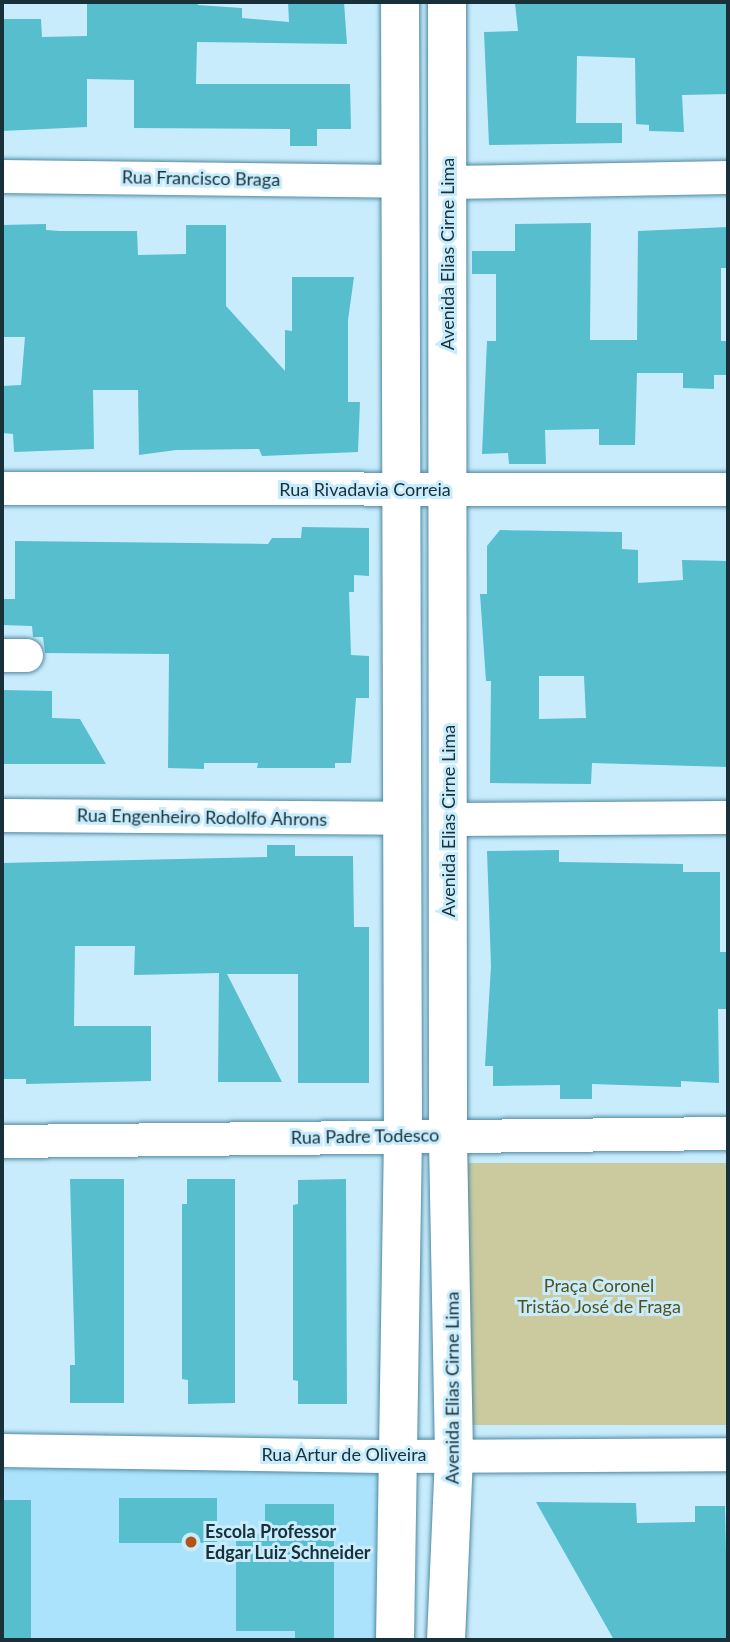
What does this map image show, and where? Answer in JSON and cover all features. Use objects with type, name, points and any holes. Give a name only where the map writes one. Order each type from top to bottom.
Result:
[{"type":"street","points":[[396,1640],[403,1135],[400,2]]},
{"type":"street","name":"Avenida Elias Cirne Lima","points":[[446,1640],[454,1454],[448,1135],[447,2]]},
{"type":"street","name":"Rua Francisco Braga","points":[[2,176],[401,181]]},
{"type":"street","points":[[447,182],[728,177]]},
{"type":"street","name":"Rua Rivadavia Correia","points":[[2,488],[728,489]]},
{"type":"street","name":"Rua Engenheiro Rodolfo Ahrons","points":[[2,815],[402,818]]},
{"type":"street","points":[[448,819],[728,817]]},
{"type":"street","name":"Rua Padre Todesco","points":[[2,1141],[728,1133]]},
{"type":"street","name":"Rua Artur de Oliveira","points":[[2,1450],[398,1456],[728,1454]]},
{"type":"shaded area","name":"Escola Professor Edgar Luiz Schneider","points":[[2,1441],[380,1441],[380,1640],[2,1640]]},
{"type":"green space","name":"Praça Coronel Tristão José de Fraga","points":[[468,1163],[728,1163],[728,1425],[468,1425]]},
{"type":"building","points":[[87,2],[198,2],[198,5],[242,8],[242,18],[289,22],[288,2],[344,2],[347,44],[197,42],[196,84],[350,84],[351,129],[317,129],[317,146],[290,146],[290,129],[134,128],[134,80],[87,79],[87,127],[2,131],[2,19],[41,19],[42,37],[87,36]]},
{"type":"building","points":[[728,2],[728,94],[682,95],[684,132],[649,131],[649,125],[636,124],[635,58],[577,56],[576,123],[622,123],[622,143],[489,145],[484,32],[518,31],[515,3]]},
{"type":"building","points":[[591,223],[590,340],[637,340],[638,231],[728,227],[728,268],[721,268],[721,341],[728,341],[728,375],[714,375],[714,389],[683,388],[683,373],[637,373],[635,445],[599,445],[599,429],[545,430],[546,464],[509,464],[508,453],[482,454],[487,341],[496,341],[496,274],[472,274],[472,251],[515,251],[515,224]]},
{"type":"building","points":[[46,224],[46,230],[137,231],[138,255],[186,254],[186,225],[226,225],[226,306],[285,371],[285,330],[292,331],[292,277],[354,277],[348,320],[348,402],[360,402],[358,452],[262,456],[259,449],[176,450],[139,455],[138,390],[93,390],[94,449],[14,452],[13,434],[2,433],[2,386],[21,385],[25,337],[2,337],[2,225]]},
{"type":"building","points":[[302,527],[369,528],[369,576],[354,575],[354,592],[349,592],[351,655],[369,656],[369,698],[356,698],[351,763],[335,763],[335,768],[257,768],[258,763],[204,763],[204,769],[168,768],[169,654],[45,653],[43,637],[33,637],[32,626],[2,625],[2,599],[15,599],[15,541],[268,544],[272,538],[301,538]]},
{"type":"building","points":[[500,530],[622,532],[622,549],[638,550],[638,583],[683,580],[682,560],[728,561],[728,767],[592,763],[591,784],[490,783],[491,681],[486,681],[480,594],[487,594],[487,546]],"holes":[[[539,676],[584,676],[586,718],[539,719]]]},
{"type":"building","points":[[2,690],[52,691],[52,718],[80,719],[106,764],[2,764]]},
{"type":"building","points":[[267,845],[295,845],[295,856],[353,856],[354,927],[369,927],[369,1083],[298,1083],[298,974],[227,974],[282,1082],[218,1082],[219,973],[134,975],[135,946],[75,946],[74,1026],[151,1026],[151,1081],[26,1084],[26,1079],[2,1079],[2,863],[267,857]]},
{"type":"building","points":[[559,850],[559,862],[683,864],[683,872],[720,872],[720,952],[728,952],[728,1009],[718,1009],[719,1083],[681,1081],[681,1087],[592,1084],[592,1099],[560,1099],[560,1085],[493,1086],[493,1066],[485,1066],[491,966],[487,851]]},
{"type":"building","points":[[70,1179],[124,1179],[124,1403],[70,1403],[70,1365],[75,1365]]},
{"type":"building","points":[[187,1179],[235,1179],[235,1403],[188,1404],[188,1380],[182,1379],[182,1204],[187,1204]]},
{"type":"building","points":[[346,1179],[347,1404],[298,1404],[298,1381],[293,1380],[293,1205],[298,1204],[298,1180]]},
{"type":"building","points":[[119,1498],[217,1498],[217,1543],[119,1543]]},
{"type":"building","points":[[2,1500],[31,1500],[31,1640],[2,1640]]},
{"type":"building","points":[[536,1502],[636,1503],[637,1523],[695,1522],[695,1506],[725,1506],[728,1640],[614,1640]]},
{"type":"building","points":[[265,1504],[334,1504],[334,1640],[295,1640],[295,1631],[236,1631],[236,1534],[265,1534]]},
{"type":"place","name":"Escola Professor Edgar Luiz Schneider","points":[[191,1542]]}]
